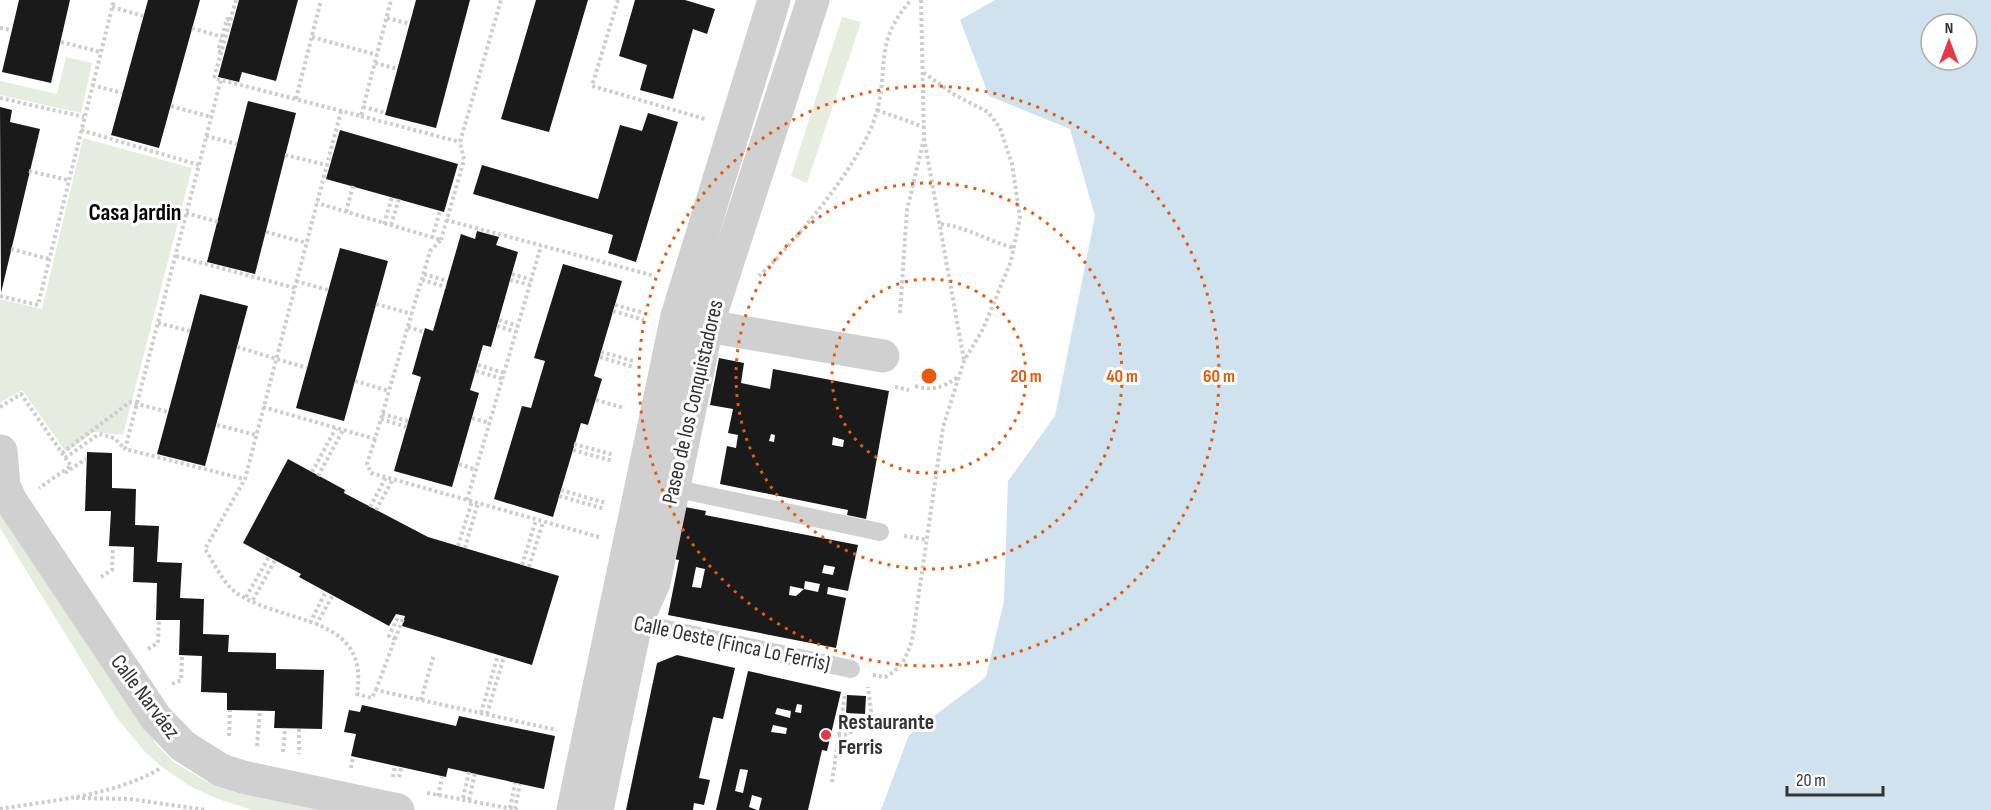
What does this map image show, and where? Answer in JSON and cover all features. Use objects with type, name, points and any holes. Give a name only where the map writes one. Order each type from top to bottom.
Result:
[{"type":"street","name":"Paseo de los Conquistadores","points":[[597,810],[625,620],[677,316],[774,0]]},
{"type":"street","name":"Paseo de los Conquistadores","points":[[573,810],[625,620],[654,584],[708,326],[813,0]]},
{"type":"street","points":[[708,326],[884,371]]},
{"type":"street","name":"Calle Narváez","points":[[1,451],[4,486],[11,501],[156,718],[183,746],[201,760],[243,777],[407,800]]},
{"type":"lane","points":[[673,488],[880,532]]},
{"type":"lane","name":"Calle Oeste (Finca Lo Ferris)","points":[[625,620],[851,669]]},
{"type":"path","points":[[0,296],[38,305],[114,0]]},
{"type":"path","points":[[236,0],[214,78],[460,142]]},
{"type":"path","points":[[296,99],[321,0]]},
{"type":"path","points":[[361,116],[392,0]]},
{"type":"path","points":[[501,0],[460,142],[464,160],[447,220],[441,240],[430,251],[367,464],[371,473],[604,539],[606,529]]},
{"type":"path","points":[[618,0],[592,86],[712,121]]},
{"type":"path","points":[[758,277],[778,259],[831,192],[858,152],[877,110],[884,48],[890,27],[911,0]]},
{"type":"path","points":[[921,0],[924,138],[964,361]]},
{"type":"path","points":[[112,7],[143,16]]},
{"type":"path","points":[[387,18],[410,24]]},
{"type":"path","points":[[221,52],[218,51],[227,19],[230,20]]},
{"type":"path","points":[[0,27],[12,30]]},
{"type":"path","points":[[192,28],[222,37]]},
{"type":"path","points":[[312,38],[377,55]]},
{"type":"path","points":[[60,42],[101,52]]},
{"type":"path","points":[[375,63],[398,69]]},
{"type":"path","points":[[885,677],[901,667],[912,641],[943,427],[964,361],[983,329],[1015,248],[1020,218],[1012,164],[999,128],[988,112],[955,95],[921,71]]},
{"type":"path","points":[[125,449],[221,79]]},
{"type":"path","points":[[92,85],[122,93]]},
{"type":"path","points":[[0,98],[84,117]]},
{"type":"path","points":[[171,106],[211,117]]},
{"type":"path","points":[[363,107],[386,113]]},
{"type":"path","points":[[877,110],[924,127]]},
{"type":"path","points":[[342,111],[244,479],[205,549],[231,588],[246,597],[339,635],[350,646],[358,663],[357,694],[372,698],[395,639],[389,636],[400,618]]},
{"type":"path","points":[[81,130],[199,165]]},
{"type":"path","points":[[206,136],[237,144]]},
{"type":"path","points":[[900,313],[907,210],[924,138]]},
{"type":"path","points":[[285,155],[327,165]]},
{"type":"path","points":[[29,171],[68,180]]},
{"type":"path","points":[[346,212],[353,186]]},
{"type":"path","points":[[384,224],[392,197]]},
{"type":"path","points":[[391,225],[399,199]]},
{"type":"path","points":[[317,203],[441,240]]},
{"type":"path","points":[[432,238],[440,211]]},
{"type":"path","points":[[186,213],[218,222]]},
{"type":"path","points":[[447,220],[659,277]]},
{"type":"path","points":[[941,224],[969,229],[999,244],[1015,248]]},
{"type":"path","points":[[266,232],[307,243]]},
{"type":"path","points":[[458,546],[476,470],[541,246]]},
{"type":"path","points":[[11,249],[49,259]]},
{"type":"path","points":[[176,256],[295,288]]},
{"type":"path","points":[[424,274],[447,281]]},
{"type":"path","points":[[512,274],[531,280]]},
{"type":"path","points":[[422,280],[446,287]]},
{"type":"path","points":[[510,280],[530,285]]},
{"type":"path","points":[[296,281],[328,290]]},
{"type":"path","points":[[376,304],[412,314]]},
{"type":"path","points":[[613,311],[649,321],[651,315],[615,305]]},
{"type":"path","points":[[499,320],[518,326]]},
{"type":"path","points":[[158,323],[190,331]]},
{"type":"path","points":[[497,326],[516,332]]},
{"type":"path","points":[[408,327],[424,332]]},
{"type":"path","points":[[237,347],[307,368]]},
{"type":"path","points":[[601,351],[640,363]]},
{"type":"path","points":[[600,357],[639,369]]},
{"type":"path","points":[[477,365],[504,373]]},
{"type":"path","points":[[476,371],[503,380]]},
{"type":"path","points":[[884,371],[909,390]]},
{"type":"path","points":[[915,386],[930,390],[943,386],[958,376]]},
{"type":"path","points":[[355,381],[389,391]]},
{"type":"path","points":[[0,407],[21,394],[71,466],[38,489],[44,498]]},
{"type":"path","points":[[596,400],[631,410]]},
{"type":"path","points":[[62,453],[130,402],[168,412]]},
{"type":"path","points":[[263,407],[375,439]]},
{"type":"path","points":[[381,416],[407,424]]},
{"type":"path","points":[[472,418],[490,423]]},
{"type":"path","points":[[216,425],[256,435]]},
{"type":"path","points":[[312,472],[336,428]]},
{"type":"path","points":[[318,476],[343,430]]},
{"type":"path","points":[[65,458],[99,434],[114,438],[125,449],[244,479]]},
{"type":"path","points":[[574,444],[621,457]]},
{"type":"path","points":[[573,450],[620,463]]},
{"type":"path","points":[[62,473],[66,473],[86,459]]},
{"type":"path","points":[[459,464],[476,470]]},
{"type":"path","points":[[370,507],[386,477]]},
{"type":"path","points":[[376,510],[393,479]]},
{"type":"path","points":[[559,496],[610,510],[611,504],[561,490]]},
{"type":"path","points":[[465,548],[478,503]]},
{"type":"path","points":[[522,565],[536,520]]},
{"type":"path","points":[[529,567],[543,522]]},
{"type":"path","points":[[916,538],[927,540]]},
{"type":"path","points":[[98,579],[112,570],[113,546]]},
{"type":"path","points":[[246,597],[269,557]]},
{"type":"path","points":[[253,600],[275,560]]},
{"type":"path","points":[[92,570],[104,588]]},
{"type":"path","points":[[310,623],[326,591]]},
{"type":"path","points":[[316,625],[333,595]]},
{"type":"path","points":[[151,659],[145,650],[158,643],[159,620]]},
{"type":"path","points":[[421,700],[434,654]]},
{"type":"path","points":[[481,713],[498,655]]},
{"type":"path","points":[[174,694],[169,686],[181,680],[182,656]]},
{"type":"path","points":[[487,714],[504,657]]},
{"type":"path","points":[[832,782],[851,669]]},
{"type":"path","points":[[838,736],[857,728],[872,707],[866,685],[846,688]]},
{"type":"path","points":[[376,690],[563,732]]},
{"type":"path","points":[[229,734],[230,710]]},
{"type":"path","points":[[259,741],[260,711]]},
{"type":"path","points":[[284,748],[285,728]]},
{"type":"path","points":[[299,729],[298,754],[307,757]]},
{"type":"path","points":[[219,737],[229,741]]},
{"type":"path","points":[[0,809],[68,798],[129,783],[152,774],[183,746]]},
{"type":"path","points":[[247,747],[264,753]]},
{"type":"path","points":[[463,798],[469,772]]},
{"type":"path","points":[[469,800],[475,774]]},
{"type":"path","points":[[438,795],[442,777]]},
{"type":"path","points":[[407,800],[438,795],[514,809],[518,784]]},
{"type":"path","points":[[68,798],[130,799],[206,810]]},
{"type":"shaded area","points":[[842,17],[861,22],[807,183],[791,176]]},
{"type":"shaded area","points":[[66,57],[92,63],[81,113],[0,95],[0,81],[57,94]]},
{"type":"shaded area","points":[[83,138],[192,168],[123,435],[94,432],[66,452],[22,390],[0,403],[0,299],[42,309]]},
{"type":"shaded area","points":[[0,511],[128,705],[157,745],[175,763],[208,782],[330,810],[252,810],[215,798],[188,785],[146,753],[117,718],[0,528]]},
{"type":"water","points":[[995,0],[1991,0],[1991,810],[881,810],[909,735],[986,677],[1004,601],[1008,481],[1055,416],[1095,216],[1070,129],[989,96],[960,20]]},
{"type":"building","points":[[19,0],[70,0],[51,83],[2,72]]},
{"type":"building","points":[[148,0],[200,0],[159,148],[111,135]]},
{"type":"building","points":[[239,0],[298,0],[276,81],[242,72],[239,82],[218,77]]},
{"type":"building","points":[[416,0],[470,0],[436,128],[385,115]]},
{"type":"building","points":[[536,0],[588,0],[549,132],[501,119]]},
{"type":"building","points":[[635,0],[685,0],[715,9],[707,34],[693,29],[673,99],[640,90],[647,65],[619,56]]},
{"type":"building","points":[[248,101],[296,113],[255,274],[207,262]]},
{"type":"building","points":[[0,107],[12,110],[10,122],[40,129],[1,293]]},
{"type":"building","points":[[648,113],[678,122],[636,262],[608,253],[613,235],[473,194],[482,165],[598,199],[620,125],[642,131]]},
{"type":"building","points":[[340,130],[458,164],[444,212],[326,179]]},
{"type":"building","points":[[477,231],[499,237],[496,245],[518,252],[491,347],[483,345],[470,390],[479,393],[452,487],[394,471],[421,377],[412,374],[425,328],[433,331],[461,234],[475,239]]},
{"type":"building","points":[[340,248],[388,261],[344,421],[296,408]]},
{"type":"building","points":[[563,264],[622,281],[594,376],[602,379],[588,425],[581,423],[553,517],[494,499],[522,406],[531,408],[545,361],[534,358]]},
{"type":"building","points":[[200,294],[248,306],[205,466],[157,454]]},
{"type":"building","points":[[719,358],[744,363],[741,383],[770,389],[773,369],[889,391],[866,519],[847,515],[848,510],[720,484],[727,446],[736,448],[738,435],[728,433],[733,409],[710,405]],"holes":[[[771,434],[775,435],[774,442],[769,441]],[[833,437],[844,440],[843,447],[832,445]]]},
{"type":"building","points":[[87,452],[112,453],[112,488],[136,489],[135,525],[159,526],[157,562],[182,563],[180,598],[204,599],[203,634],[229,635],[228,652],[276,653],[276,669],[324,670],[322,729],[274,728],[275,711],[227,710],[227,693],[201,692],[202,656],[179,655],[180,620],[156,620],[157,583],[133,582],[134,547],[109,546],[111,511],[85,511]]},
{"type":"building","points":[[288,459],[345,490],[344,493],[428,537],[559,576],[532,665],[402,626],[405,616],[396,614],[389,626],[299,577],[301,574],[243,543]]},
{"type":"building","points":[[685,507],[706,511],[705,515],[858,545],[848,591],[828,587],[827,594],[846,598],[836,648],[668,615],[679,560],[674,559]],"holes":[[[824,565],[835,567],[833,575],[822,573]],[[696,567],[705,569],[701,588],[692,587]],[[805,581],[820,584],[818,592],[804,589]],[[790,586],[804,589],[796,596],[789,595]]]},
{"type":"building","points":[[677,655],[735,668],[723,719],[713,717],[699,778],[710,780],[704,805],[694,803],[693,810],[626,810],[657,663]]},
{"type":"building","points":[[748,671],[841,692],[827,751],[822,750],[808,810],[759,810],[762,798],[752,795],[749,807],[757,810],[716,810]],"holes":[[[797,704],[802,705],[801,713],[795,712]],[[777,708],[791,711],[790,718],[775,714]],[[773,725],[787,728],[786,734],[771,732]],[[740,769],[748,770],[743,793],[735,791]]]},
{"type":"building","points":[[847,695],[866,696],[865,714],[846,713]]},
{"type":"building","points":[[362,705],[456,726],[459,716],[555,736],[544,789],[448,768],[446,777],[351,756],[356,734],[344,732],[349,710],[360,712]]},
{"type":"place","name":"Restaurante Ferris","points":[[826,735]]},
{"type":"district","name":"Casa Jardin","points":[[135,212]]}]
